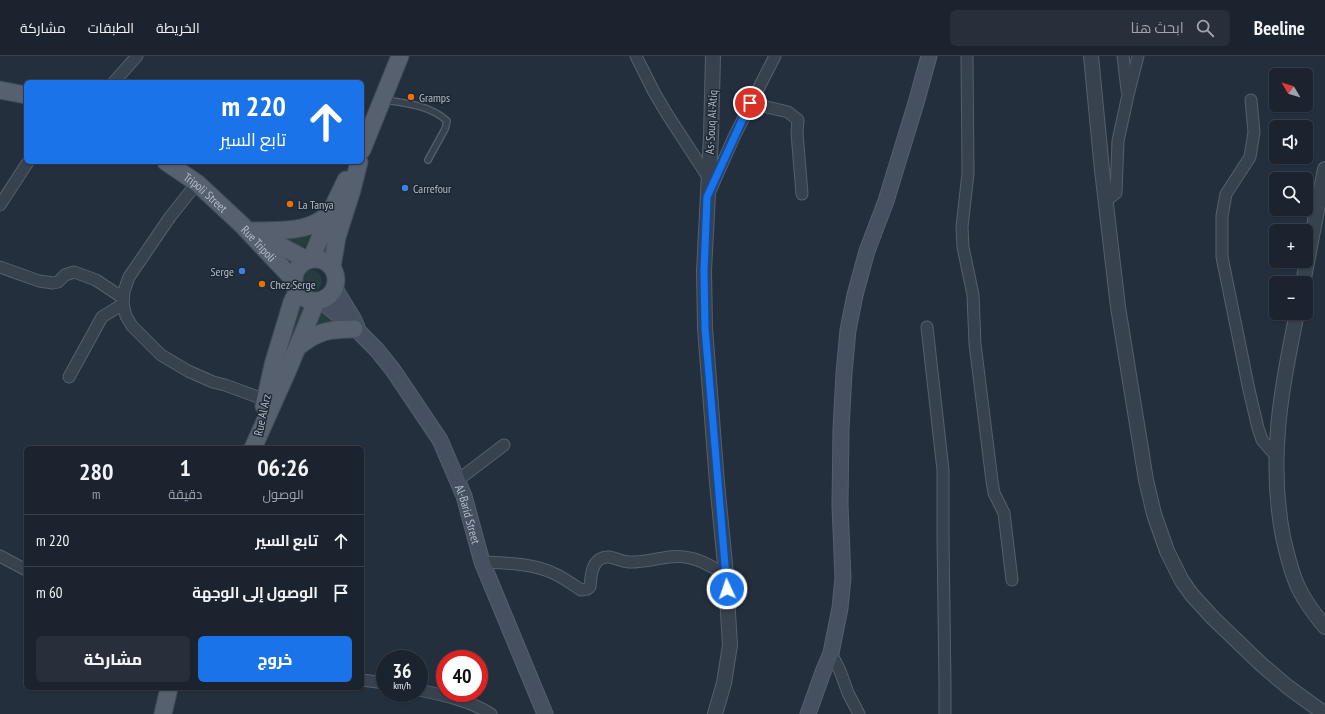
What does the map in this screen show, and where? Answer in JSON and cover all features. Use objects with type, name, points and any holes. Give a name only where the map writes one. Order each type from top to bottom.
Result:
[{"type":"main road","points":[[364,145],[400,56]]},
{"type":"main road","points":[[808,714],[831,653],[840,608],[843,578],[840,505],[841,429],[848,330],[855,295],[867,251],[888,194],[929,56]]},
{"type":"main road","points":[[0,90],[24,94]]},
{"type":"main road","name":"Tripoli Street","points":[[169,164],[197,183],[247,228]]},
{"type":"main road","points":[[309,260],[333,207],[355,164]]},
{"type":"main road","points":[[332,267],[337,237],[358,164]]},
{"type":"main road","points":[[247,228],[289,229],[302,227],[321,220],[333,207]]},
{"type":"main road","name":"Rue Tripoli","points":[[247,228],[309,260]]},
{"type":"main road","name":"Rue Tripoli","points":[[247,228],[295,286]]},
{"type":"main road","points":[[316,259],[325,261],[332,267],[337,280],[335,289],[329,296],[319,301],[305,299],[295,286],[296,270],[299,266],[309,260],[316,259]]},
{"type":"main road","name":"Rue Al Arz","points":[[255,445],[273,365],[292,302],[295,286]]},
{"type":"main road","name":"Al-Barid Street","points":[[335,289],[354,320],[356,330]]},
{"type":"main road","name":"Rue Al Arz","points":[[255,445],[319,301]]},
{"type":"main road","name":"Al-Barid Street","points":[[319,301],[356,330],[377,350],[393,370],[440,440],[464,496],[482,562],[545,714]]},
{"type":"main road","points":[[298,347],[308,339],[320,333],[338,329],[356,330]]},
{"type":"main road","points":[[163,714],[169,690]]},
{"type":"street","points":[[116,80],[136,56]]},
{"type":"street","points":[[636,56],[667,114],[708,177]]},
{"type":"street","name":"As-Souq Al-'Atiq","points":[[713,56],[711,136],[704,271],[705,328],[726,575],[730,645],[724,683],[715,714]]},
{"type":"street","points":[[707,197],[750,103],[775,56]]},
{"type":"street","points":[[967,56],[968,173],[962,227],[963,248],[973,295],[975,344],[992,481],[994,493],[1004,512],[1012,580]]},
{"type":"street","points":[[1091,56],[1102,170],[1118,307],[1146,480],[1154,514],[1167,551],[1182,581],[1192,595],[1213,618],[1262,665],[1288,687],[1325,714]]},
{"type":"street","points":[[1123,56],[1128,95]]},
{"type":"street","points":[[1106,197],[1111,197],[1116,193],[1118,141],[1138,56]]},
{"type":"street","points":[[1250,100],[1254,132],[1250,157],[1226,194],[1222,216],[1222,257],[1258,428],[1262,440],[1277,457]]},
{"type":"street","points":[[750,103],[788,112],[798,120],[797,133],[802,194]]},
{"type":"street","points":[[0,205],[27,164]]},
{"type":"street","points":[[1304,276],[1325,169]]},
{"type":"street","points":[[197,183],[170,216],[129,277],[124,291],[123,301],[126,316],[132,326],[161,354],[188,371],[266,400]]},
{"type":"street","points":[[0,267],[40,281],[53,283],[58,282],[64,275],[74,272],[96,280],[123,301]]},
{"type":"street","points":[[69,377],[102,317],[123,301]]},
{"type":"street","points":[[1296,320],[1281,395],[1277,457],[1279,514],[1286,550],[1298,588],[1306,602],[1325,627]]},
{"type":"street","points":[[927,327],[943,470],[946,685],[945,714]]},
{"type":"street","points":[[458,480],[504,445]]},
{"type":"street","points":[[0,556],[24,569]]},
{"type":"street","points":[[482,562],[519,565],[544,570],[555,574],[584,590],[590,587],[592,572],[597,561],[605,557],[612,557],[620,561],[629,562],[673,557],[690,558],[726,575]]},
{"type":"street","points":[[831,653],[840,671],[848,694],[860,714]]},
{"type":"street","points":[[364,680],[376,682]]},
{"type":"street","points":[[428,692],[445,695],[485,710],[491,714]]},
{"type":"lane","points":[[383,100],[406,103],[427,109],[440,115],[447,121],[445,129],[428,160]]},
{"type":"green space","points":[[312,232],[303,250],[265,236]]},
{"type":"green space","points":[[311,270],[319,273],[322,281],[319,289],[311,292],[303,289],[300,281],[303,273]]},
{"type":"green space","points":[[297,305],[309,310],[269,401]]},
{"type":"green space","points":[[325,308],[337,322],[314,328]]},
{"type":"place","name":"Gramps","points":[[411,97]]},
{"type":"place","name":"Carrefour","points":[[405,188]]},
{"type":"place","name":"La Tanya","points":[[290,204]]},
{"type":"place","name":"Serge","points":[[242,271]]},
{"type":"place","name":"Chez Serge","points":[[262,284]]},
{"type":"route","points":[[727,589],[705,328],[704,271],[707,197],[750,103]]}]
